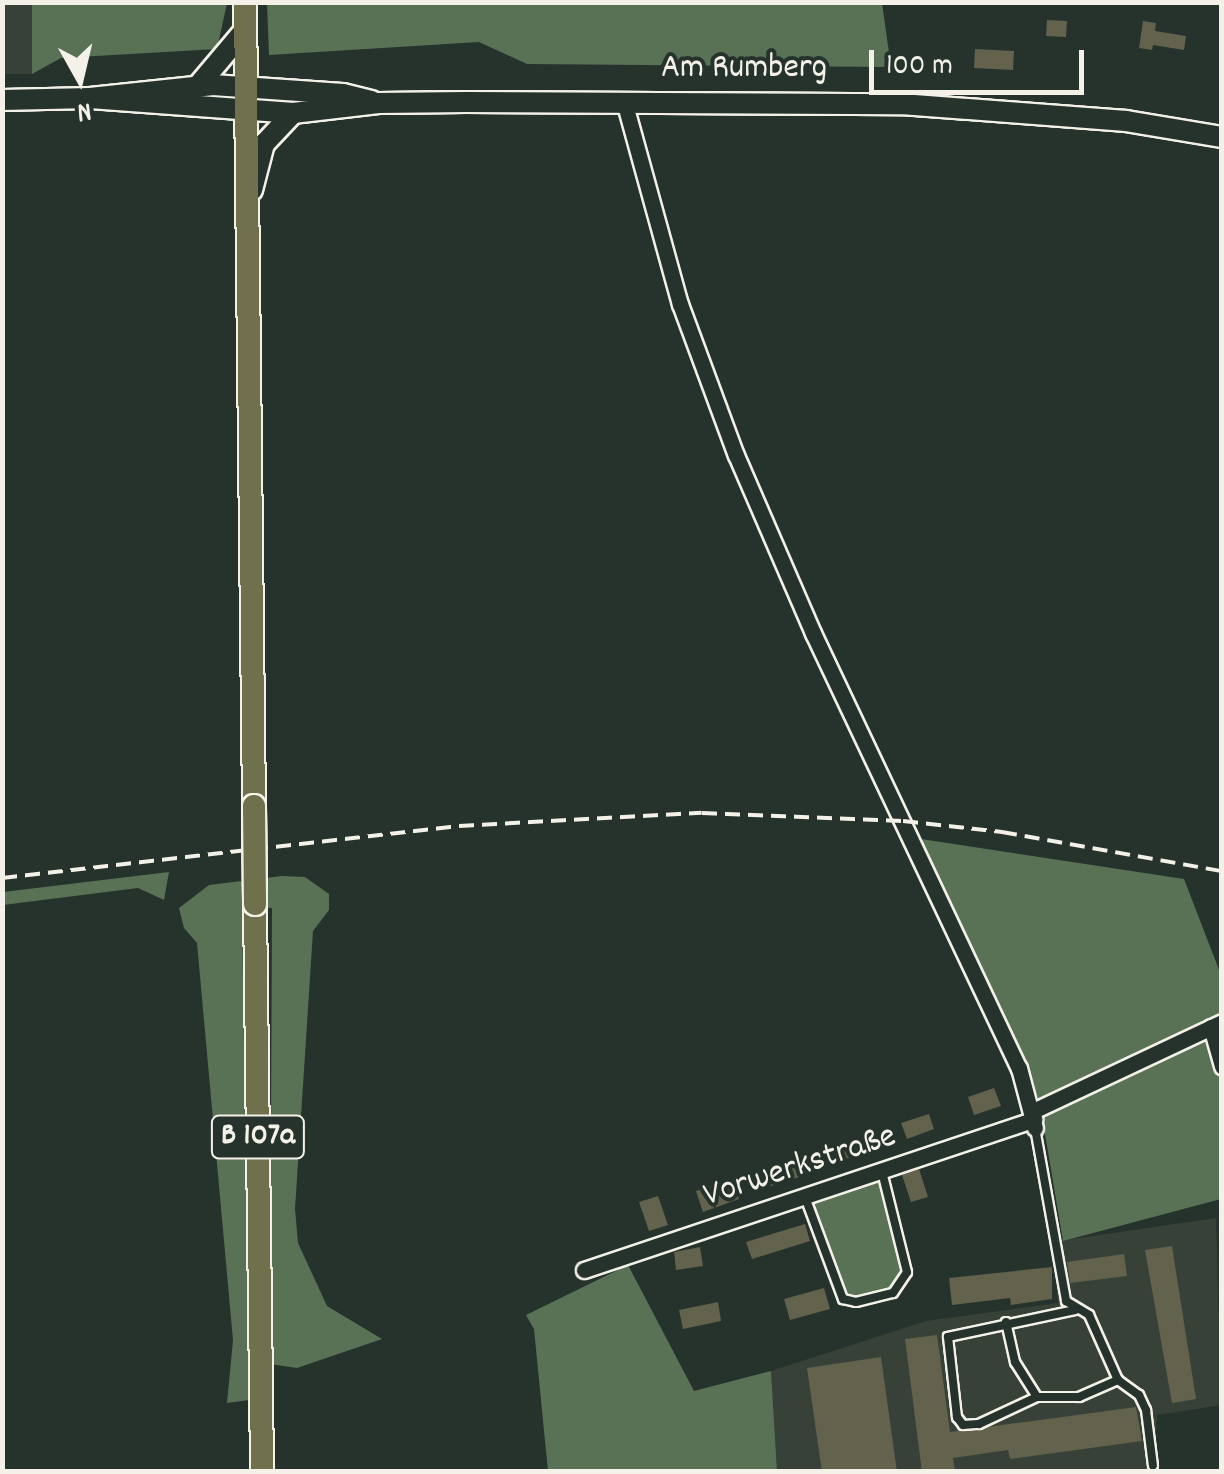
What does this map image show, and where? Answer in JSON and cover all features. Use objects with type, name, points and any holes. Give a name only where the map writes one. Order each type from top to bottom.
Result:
[{"type":"main road","name":"B 107a","points":[[245,2],[262,1472]]},
{"type":"main road","points":[[196,86],[245,30]]},
{"type":"main road","points":[[90,98],[196,86],[293,113],[378,103]]},
{"type":"main road","points":[[8,100],[246,100],[342,94],[378,103]]},
{"type":"main road","name":"Am Rumberg","points":[[378,103],[772,100],[1032,112],[1222,137]]},
{"type":"main road","points":[[248,206],[264,144],[293,113]]},
{"type":"street","points":[[624,101],[680,304],[736,455],[813,632],[1020,1068],[1034,1120]]},
{"type":"street","points":[[1216,1024],[1222,1066]]},
{"type":"street","name":"Vorwerkstraße","points":[[584,1270],[1034,1120],[1216,1024]]},
{"type":"lane","points":[[1034,1120],[1066,1301],[1075,1310],[1089,1315],[1118,1380],[1139,1395],[1146,1410],[1153,1466]]},
{"type":"lane","points":[[805,1196],[843,1299],[856,1302],[893,1294],[907,1272],[882,1172]]},
{"type":"lane","points":[[1075,1310],[948,1337],[957,1416],[963,1425],[979,1424],[1011,1413],[1037,1396],[1078,1397],[1118,1380]]},
{"type":"lane","points":[[1006,1322],[1016,1362],[1037,1396]]},
{"type":"shaded area","points":[[2,3],[32,3],[32,74],[3,74]]},
{"type":"shaded area","points":[[1216,1218],[1221,1405],[1157,1415],[1154,1471],[777,1471],[771,1371],[926,1321],[1058,1303],[1052,1242]]},
{"type":"green space","points":[[32,3],[227,3],[217,49],[61,58],[32,74]]},
{"type":"green space","points":[[267,3],[882,3],[891,67],[527,64],[479,42],[269,55]]},
{"type":"green space","points":[[921,839],[1184,879],[1221,975],[1221,1015],[1039,1100]]},
{"type":"green space","points":[[169,872],[164,900],[138,888],[3,905],[3,892]]},
{"type":"green space","points":[[305,877],[329,894],[329,910],[313,931],[295,1209],[298,1243],[327,1306],[382,1339],[297,1368],[270,1364],[272,908],[242,908],[249,1400],[227,1403],[233,1340],[197,943],[184,928],[179,908],[209,885]]},
{"type":"green space","points":[[1221,1030],[1221,1199],[1063,1241],[1042,1116]]},
{"type":"green space","points":[[882,1172],[907,1272],[893,1293],[856,1302],[843,1299],[805,1196]]},
{"type":"green space","points":[[628,1265],[694,1391],[771,1371],[777,1471],[548,1471],[534,1329],[526,1315]]},
{"type":"building","points":[[1047,20],[1067,21],[1066,37],[1046,36]]},
{"type":"building","points":[[1143,21],[1156,23],[1155,31],[1186,36],[1184,50],[1153,45],[1152,50],[1139,48]]},
{"type":"building","points":[[975,49],[1014,51],[1013,70],[974,68]]},
{"type":"building","points":[[994,1088],[1001,1106],[974,1115],[968,1097]]},
{"type":"building","points":[[929,1114],[934,1129],[907,1139],[901,1123]]},
{"type":"building","points":[[862,1138],[867,1152],[839,1161],[835,1147]]},
{"type":"building","points":[[794,1160],[799,1177],[771,1186],[766,1169]]},
{"type":"building","points":[[919,1169],[928,1197],[911,1202],[902,1175]]},
{"type":"building","points":[[732,1179],[739,1199],[703,1212],[696,1191]]},
{"type":"building","points":[[658,1196],[668,1225],[649,1231],[639,1202]]},
{"type":"building","points":[[805,1224],[810,1241],[752,1259],[746,1242]]},
{"type":"building","points":[[1172,1246],[1196,1399],[1172,1403],[1145,1250]]},
{"type":"building","points":[[700,1247],[703,1266],[676,1270],[674,1252]]},
{"type":"building","points":[[1124,1254],[1127,1276],[1070,1283],[1067,1262]]},
{"type":"building","points":[[1052,1267],[1052,1299],[1011,1305],[1010,1298],[952,1305],[949,1278]]},
{"type":"building","points":[[824,1288],[830,1309],[790,1320],[784,1299]]},
{"type":"building","points":[[718,1302],[721,1321],[683,1329],[679,1310]]},
{"type":"building","points":[[937,1335],[950,1432],[1136,1407],[1142,1441],[1010,1459],[1008,1450],[953,1458],[955,1472],[922,1472],[905,1339]]},
{"type":"building","points":[[881,1357],[897,1472],[822,1472],[807,1368]]},
{"type":"railway","points":[[2,878],[459,826],[702,813],[903,821],[1002,832],[1222,871]]}]
